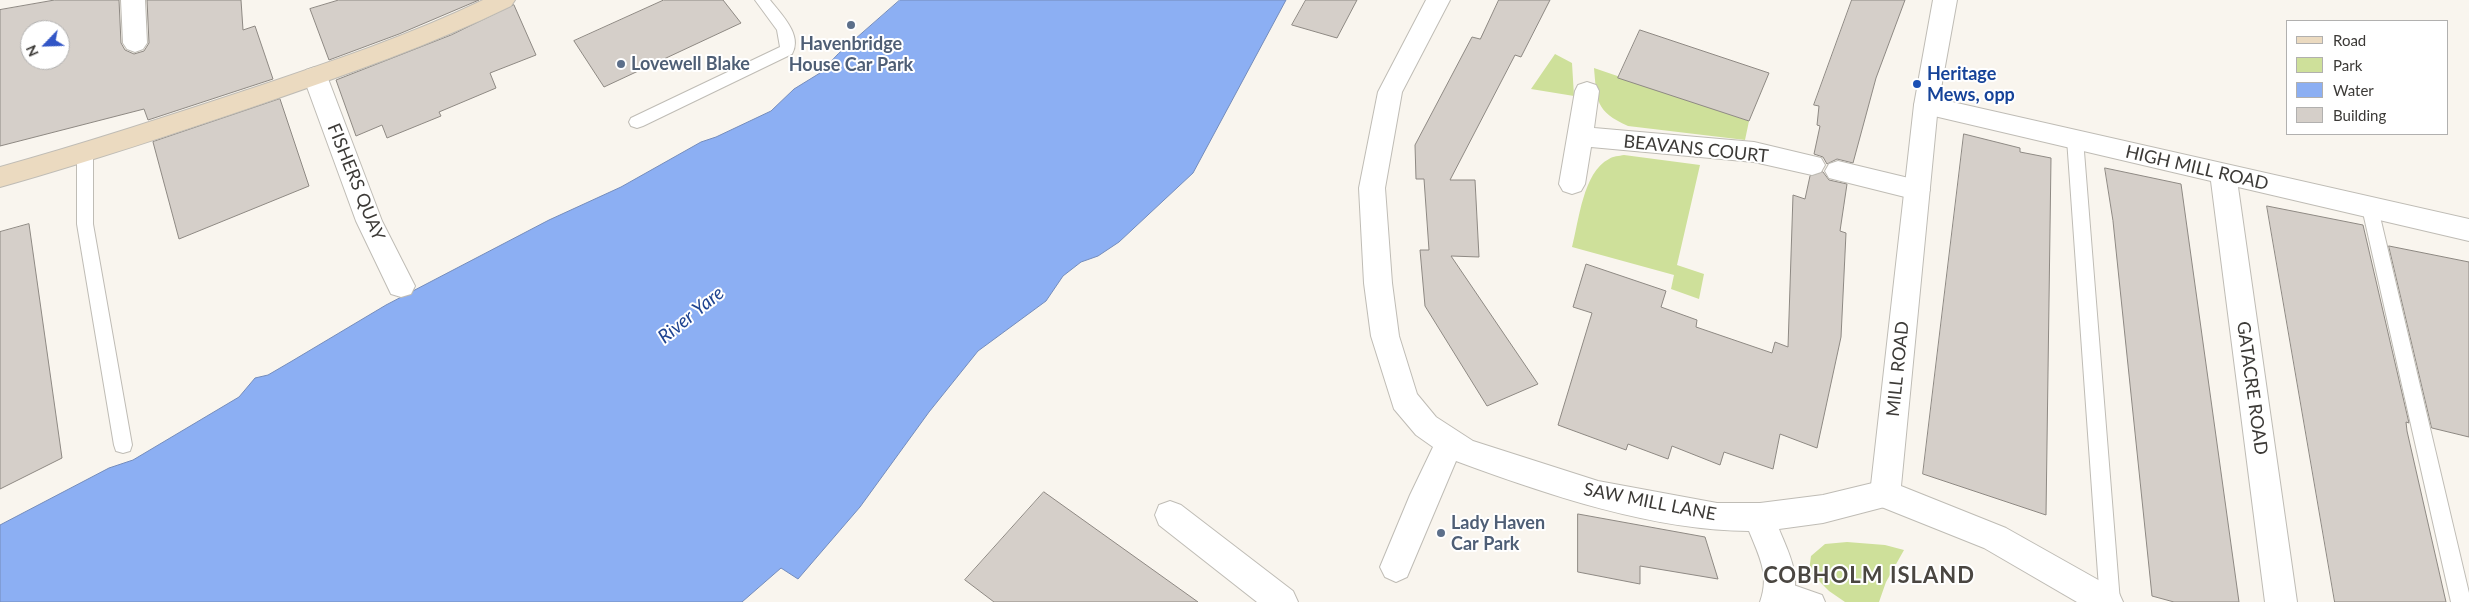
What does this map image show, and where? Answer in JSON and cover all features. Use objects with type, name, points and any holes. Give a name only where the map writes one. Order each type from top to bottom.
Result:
[{"type":"main road","points":[[0,177],[85,154],[151,133],[315,76],[443,29],[502,0]]},
{"type":"street","points":[[133,0],[134,44]]},
{"type":"street","points":[[1396,567],[1425,495],[1438,434],[1404,400],[1385,336],[1378,283],[1372,188],[1390,92],[1438,0]]},
{"type":"street","name":"MILL ROAD","points":[[1885,494],[1926,105],[1945,0]]},
{"type":"street","name":"FISHERS QUAY","points":[[315,76],[370,221],[401,286]]},
{"type":"street","points":[[1572,184],[1588,91]]},
{"type":"street","name":"HIGH MILL ROAD","points":[[1926,105],[2469,230]]},
{"type":"street","name":"BEAVANS COURT","points":[[1580,136],[1754,152],[1812,165]]},
{"type":"street","points":[[1838,171],[1916,190]]},
{"type":"street","name":"GATACRE ROAD","points":[[2223,174],[2281,602]]},
{"type":"street","name":"SAW MILL LANE","points":[[1438,434],[1464,451],[1598,495],[1717,517],[1760,517],[1823,509],[1885,494]]},
{"type":"street","points":[[1885,494],[1995,538],[2109,602]]},
{"type":"street","points":[[1170,515],[1270,597]]},
{"type":"street","points":[[1760,517],[1764,535],[1780,569],[1779,596]]},
{"type":"lane","points":[[637,122],[787,50],[789,43],[785,30],[762,0]]},
{"type":"lane","points":[[2075,139],[2109,602]]},
{"type":"lane","points":[[85,154],[85,224],[123,445]]},
{"type":"lane","points":[[2370,208],[2461,602]]},
{"type":"lane","points":[[1779,596],[1815,602]]},
{"type":"green space","points":[[1555,54],[1572,63],[1574,96],[1531,89]]},
{"type":"green space","points":[[1594,68],[1749,121],[1745,140],[1628,126],[1617,121],[1600,104],[1597,97]]},
{"type":"green space","points":[[1624,155],[1700,165],[1677,265],[1704,274],[1699,299],[1671,289],[1674,275],[1572,247],[1583,198],[1593,175],[1600,165],[1609,159]]},
{"type":"green space","points":[[1847,542],[1885,545],[1904,550],[1886,582],[1879,602],[1845,602],[1829,591],[1809,571],[1811,556],[1825,544]]},
{"type":"water","name":"River Yare","points":[[900,0],[1286,0],[1193,173],[1119,242],[1098,256],[1081,262],[1063,276],[1046,301],[978,351],[929,412],[860,507],[798,579],[781,568],[742,602],[0,602],[0,525],[109,468],[133,460],[239,397],[255,378],[268,375],[386,305],[549,220],[621,187],[701,142],[716,137],[771,111],[794,89],[820,73],[838,54]]},
{"type":"building","points":[[55,0],[119,0],[121,43],[125,50],[134,54],[144,51],[149,43],[147,0],[241,0],[243,30],[255,26],[273,79],[148,120],[144,109],[0,146],[0,10]]},
{"type":"building","points":[[339,0],[479,0],[399,34],[329,60],[310,9]]},
{"type":"building","name":"Lovewell Blake","points":[[664,0],[723,0],[741,23],[604,87],[574,41]]},
{"type":"building","points":[[1306,0],[1357,0],[1337,38],[1292,25]]},
{"type":"building","points":[[1499,0],[1550,0],[1521,57],[1515,55],[1450,180],[1475,180],[1479,257],[1451,256],[1538,384],[1487,406],[1425,306],[1420,250],[1429,250],[1424,179],[1416,179],[1415,145],[1472,37],[1480,39]]},
{"type":"building","points":[[1852,0],[1905,0],[1876,78],[1853,163],[1837,159],[1827,164],[1823,157],[1814,154],[1820,126],[1817,125],[1819,106],[1814,105]]},
{"type":"building","points":[[514,5],[536,55],[490,73],[496,88],[439,112],[441,116],[387,138],[382,125],[356,136],[336,80],[451,35]]},
{"type":"building","points":[[1640,30],[1769,73],[1749,121],[1618,78]]},
{"type":"building","points":[[280,99],[309,186],[179,239],[153,142]]},
{"type":"building","points":[[1964,134],[2020,148],[2020,152],[2051,158],[2046,515],[1923,474]]},
{"type":"building","points":[[2105,168],[2181,184],[2239,602],[2174,602],[2152,596],[2113,221]]},
{"type":"building","points":[[1823,172],[1829,180],[1847,184],[1840,231],[1846,233],[1841,337],[1817,448],[1780,434],[1773,469],[1724,452],[1720,465],[1672,446],[1668,459],[1628,444],[1626,450],[1558,425],[1592,313],[1573,307],[1586,264],[1666,291],[1661,307],[1697,320],[1696,327],[1772,353],[1775,342],[1788,347],[1793,195],[1805,199],[1810,176]]},
{"type":"building","points":[[2267,206],[2363,225],[2409,423],[2406,422],[2407,431],[2446,602],[2335,602]]},
{"type":"building","points":[[29,224],[62,458],[0,489],[0,232]]},
{"type":"building","points":[[2389,246],[2469,262],[2469,437],[2432,428]]},
{"type":"building","points":[[1044,492],[1198,602],[994,602],[965,580]]},
{"type":"building","points":[[1578,514],[1705,537],[1718,579],[1640,566],[1640,584],[1578,572]]},
{"type":"place","name":"Havenbridge House Car Park","points":[[851,25]]},
{"type":"place","name":"Lovewell Blake","points":[[621,64]]},
{"type":"place","name":"Heritage Mews, opp","points":[[1917,84]]},
{"type":"place","name":"Lady Haven Car Park","points":[[1441,533]]},
{"type":"district","name":"COBHOLM ISLAND","points":[[1869,576]]}]
